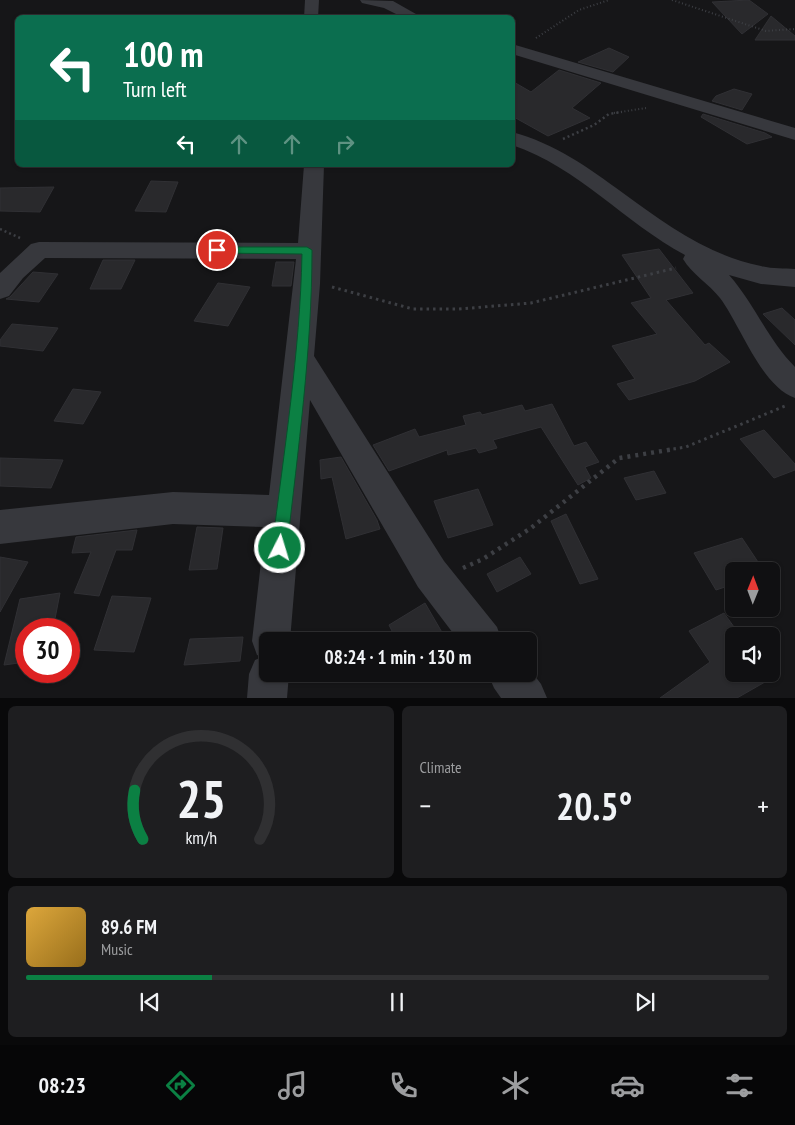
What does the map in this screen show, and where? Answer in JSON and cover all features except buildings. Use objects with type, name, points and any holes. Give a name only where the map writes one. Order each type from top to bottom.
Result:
[{"type":"street","points":[[311,15],[312,0]]},
{"type":"street","points":[[367,0],[388,4],[410,15]]},
{"type":"street","points":[[515,50],[795,134]]},
{"type":"street","points":[[515,139],[577,168],[621,202],[668,234],[723,263],[761,275],[795,278]]},
{"type":"street","points":[[273,632],[283,510],[294,425],[307,284],[307,250],[314,167]]},
{"type":"street","points":[[668,234],[718,279],[741,306],[791,396]]},
{"type":"street","points":[[0,290],[14,272],[39,250],[307,250]]},
{"type":"street","points":[[299,356],[431,574],[476,632]]},
{"type":"street","points":[[0,527],[173,508],[283,510]]},
{"type":"street","points":[[266,698],[268,682]]},
{"type":"street","points":[[514,682],[527,698]]},
{"type":"path","points":[[515,50],[579,10],[609,0]]},
{"type":"path","points":[[672,0],[766,31],[795,29]]},
{"type":"path","points":[[539,150],[594,125],[609,114],[683,99]]},
{"type":"path","points":[[307,284],[346,288],[413,308],[459,309],[531,303],[656,274],[682,266],[694,259]]},
{"type":"path","points":[[431,574],[456,571],[483,559],[531,528],[618,458],[686,447],[773,410],[791,396]]},
{"type":"route","points":[[217,250],[250,252],[307,250],[307,284],[280,548]]}]
